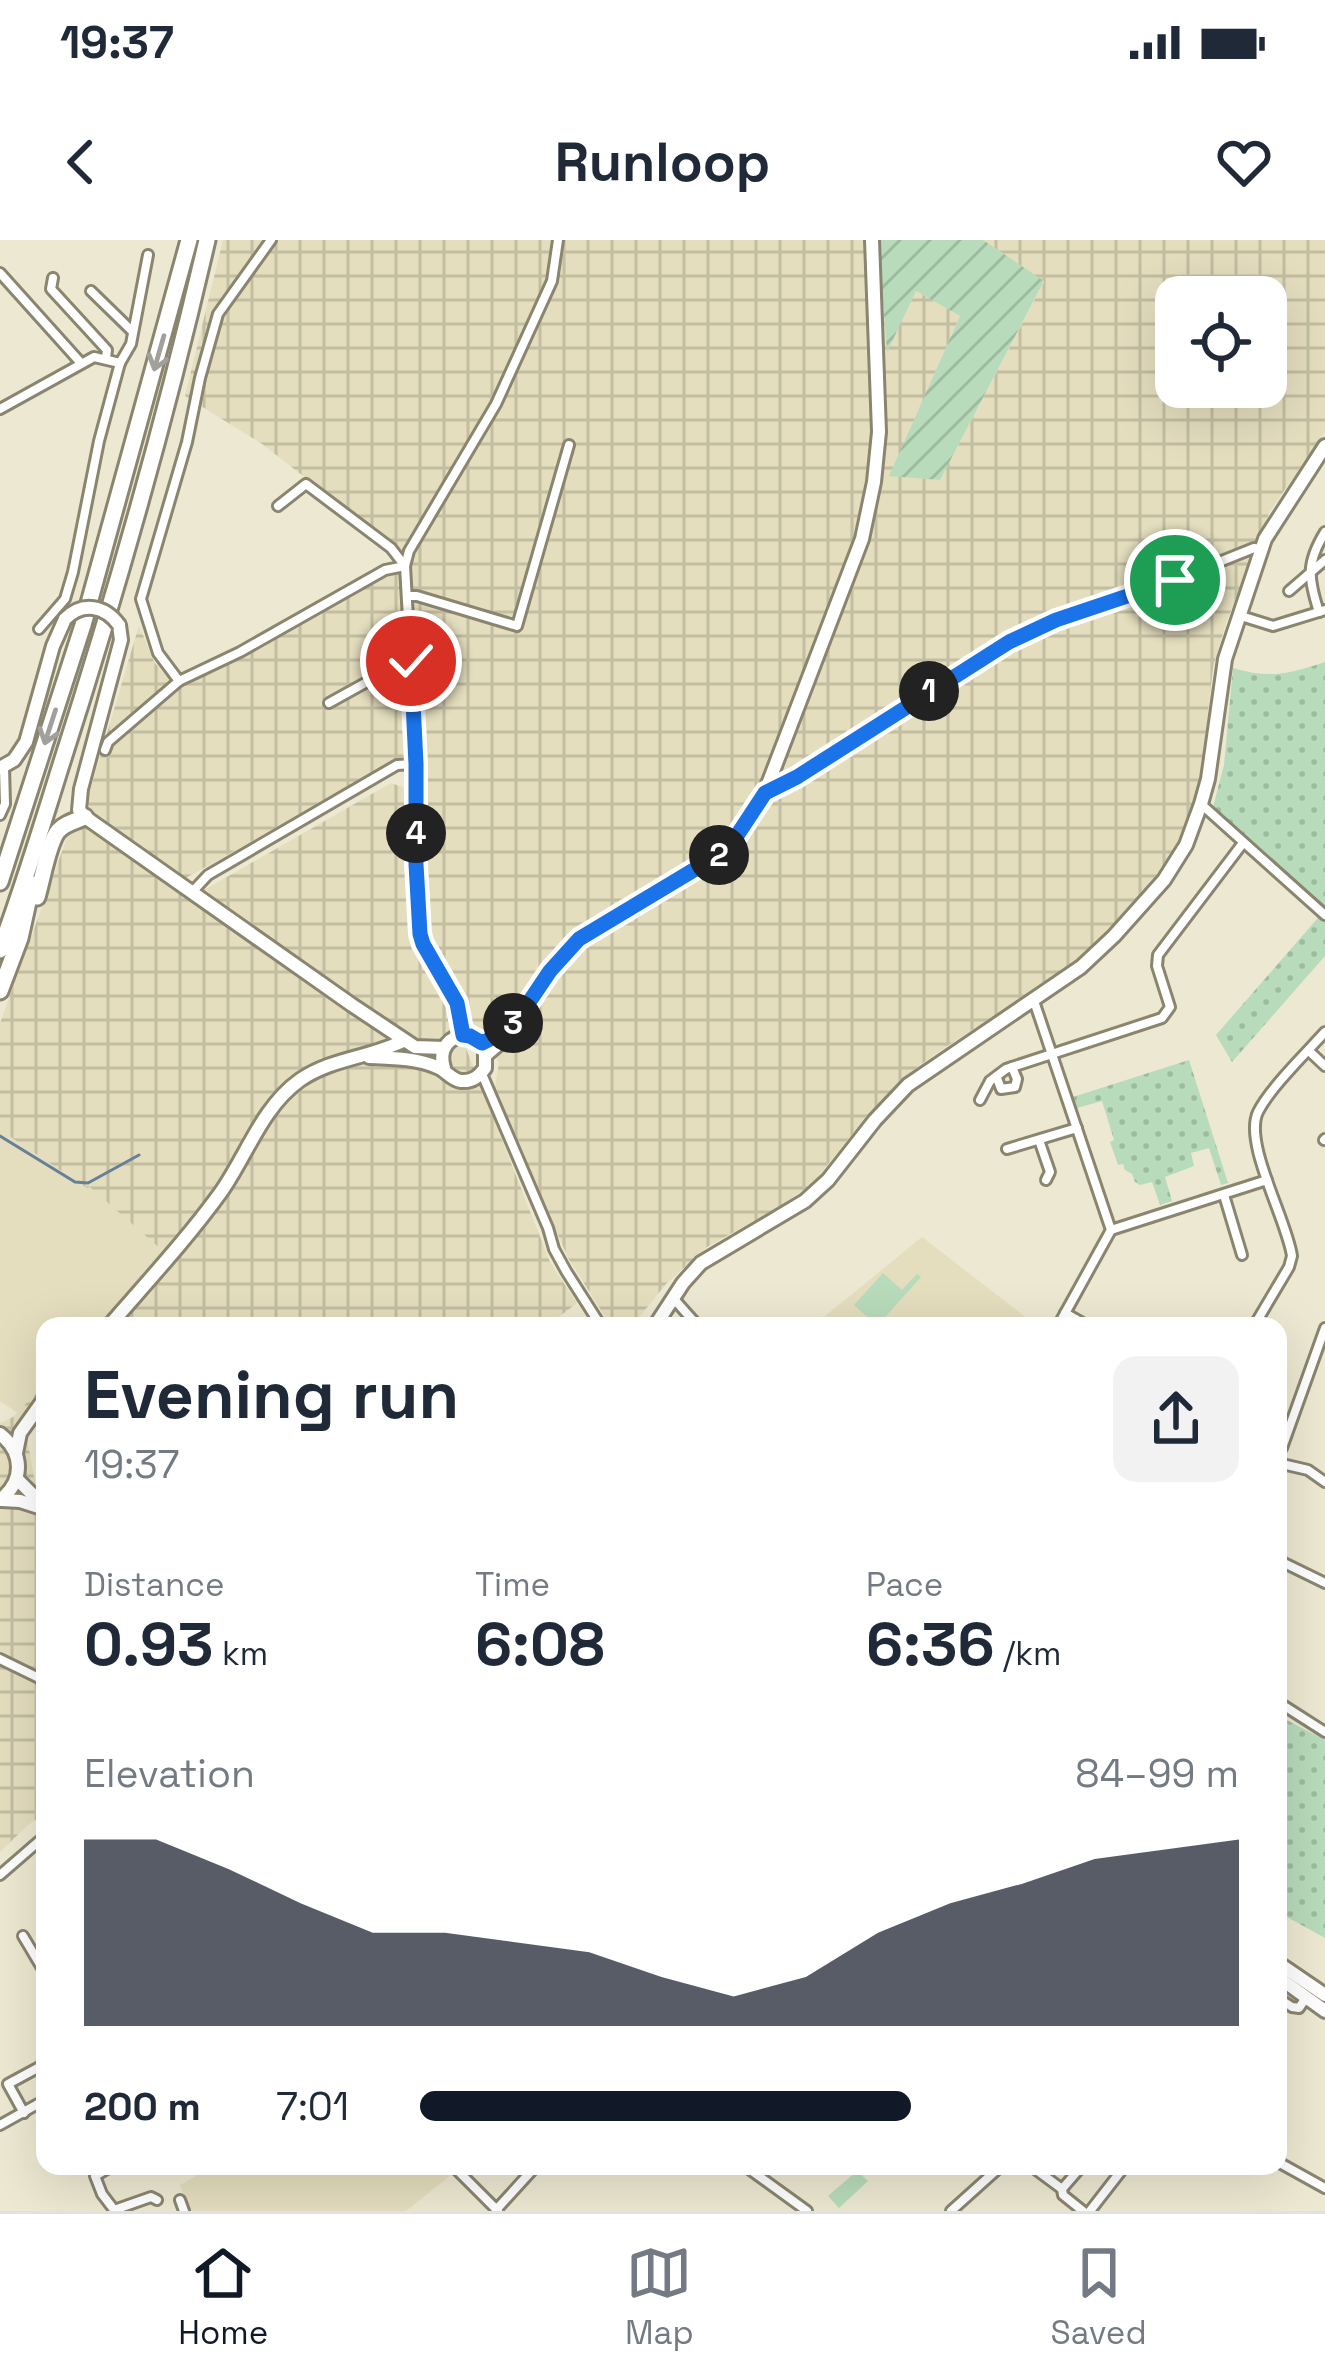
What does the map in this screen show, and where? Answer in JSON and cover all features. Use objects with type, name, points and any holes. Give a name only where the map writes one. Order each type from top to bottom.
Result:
[{"type":"highway","points":[[0,882],[83,625],[189,240]]},
{"type":"highway","points":[[0,950],[122,567],[182,351],[207,240]]},
{"type":"highway","points":[[20,938],[31,918],[53,839],[59,830],[85,817]]},
{"type":"highway","points":[[0,991],[20,938],[40,856],[37,841]]},
{"type":"street","points":[[179,681],[158,653],[141,599],[218,314],[271,240]]},
{"type":"street","points":[[463,1035],[457,1003],[420,934],[405,566],[496,404],[552,281],[558,240]]},
{"type":"street","points":[[485,1049],[507,1037],[568,949],[722,853],[765,793],[862,539],[874,482],[880,432],[872,240]]},
{"type":"street","points":[[39,629],[65,598],[73,572],[99,441],[120,363],[131,344],[148,255]]},
{"type":"street","points":[[0,273],[80,362]]},
{"type":"street","points":[[53,278],[51,289],[107,350],[106,358]]},
{"type":"street","points":[[91,291],[134,332]]},
{"type":"street","points":[[0,409],[80,362],[94,357],[120,363]]},
{"type":"street","points":[[407,596],[517,626],[568,445]]},
{"type":"street","points":[[661,1317],[701,1263],[805,1201],[828,1180],[908,1085],[1091,959],[1150,898],[1186,845],[1201,804],[1225,658],[1261,550],[1324,448]]},
{"type":"street","points":[[278,506],[306,484],[391,548],[405,566]]},
{"type":"street","points":[[1238,616],[1273,626],[1322,611],[1310,584],[1310,571],[1312,553],[1325,532]]},
{"type":"street","points":[[765,793],[1009,642],[1056,620],[1254,548],[1261,550]]},
{"type":"street","points":[[1235,558],[1255,566]]},
{"type":"street","points":[[1289,591],[1325,560]]},
{"type":"street","points":[[105,750],[108,742],[179,681],[385,570],[405,566]]},
{"type":"street","points":[[0,815],[5,804],[2,768],[21,753],[26,742],[65,619],[71,612],[92,608],[107,612],[119,626],[122,640],[81,789],[80,810],[378,1019],[413,1061]]},
{"type":"street","points":[[329,703],[411,661]]},
{"type":"street","points":[[193,892],[208,875],[398,765],[416,764]]},
{"type":"street","points":[[1201,804],[1325,915]]},
{"type":"street","points":[[980,1100],[990,1082],[1012,1067],[1168,1013],[1170,1006],[1156,965],[1158,955],[1243,842]]},
{"type":"street","points":[[1034,999],[1111,1230]]},
{"type":"street","points":[[1259,1317],[1292,1256],[1254,1124],[1260,1107],[1325,1032]]},
{"type":"street","points":[[356,1056],[413,1061],[467,1081],[485,1068],[485,1049],[470,1036],[452,1039],[441,1055],[444,1069]]},
{"type":"street","points":[[117,1317],[220,1193],[275,1102],[312,1072],[356,1056],[399,1043],[422,1050],[443,1048]]},
{"type":"street","points":[[1309,1051],[1325,1066]]},
{"type":"street","points":[[997,1076],[1001,1089],[1015,1087],[1012,1067]]},
{"type":"street","points":[[482,1073],[554,1249],[596,1317]]},
{"type":"street","points":[[467,1081],[500,1115]]},
{"type":"street","points":[[1006,1149],[1077,1128]]},
{"type":"street","points":[[1039,1140],[1050,1172],[1046,1180]]},
{"type":"street","points":[[1063,1317],[1111,1230],[1267,1180]]},
{"type":"street","points":[[1224,1195],[1242,1255]]},
{"type":"street","points":[[673,1298],[690,1317]]},
{"type":"street","points":[[1065,1313],[1072,1317]]},
{"type":"street","points":[[1287,1433],[1325,1328]]},
{"type":"street","points":[[1,1500],[19,1470],[16,1453],[0,1432],[36,1406]]},
{"type":"street","points":[[16,1453],[20,1433],[36,1409]]},
{"type":"street","points":[[1287,1465],[1308,1470],[1325,1482]]},
{"type":"street","points":[[17,1479],[36,1497]]},
{"type":"street","points":[[1,1500],[36,1503]]},
{"type":"street","points":[[1287,1565],[1325,1582]]},
{"type":"street","points":[[0,1659],[36,1677]]},
{"type":"street","points":[[1287,1708],[1325,1732]]},
{"type":"street","points":[[0,1875],[36,1844]]},
{"type":"street","points":[[23,1936],[36,1958]]},
{"type":"street","points":[[1287,1970],[1325,1996]]},
{"type":"street","points":[[1287,1982],[1325,2011]]},
{"type":"street","points":[[1287,2003],[1299,2008],[1307,1996]]},
{"type":"street","points":[[24,2113],[4,2086],[36,2069]]},
{"type":"street","points":[[0,2125],[36,2106]]},
{"type":"street","points":[[1287,2167],[1325,2188]]},
{"type":"street","points":[[95,2175],[114,2211],[151,2197],[157,2200]]},
{"type":"street","points":[[462,2175],[497,2211],[528,2175]]},
{"type":"street","points":[[757,2175],[807,2211]]},
{"type":"street","points":[[951,2211],[991,2175]]},
{"type":"street","points":[[1043,2175],[1087,2211],[1117,2175]]},
{"type":"street","points":[[1062,2189],[1074,2175]]},
{"type":"street","points":[[180,2200],[184,2211]]},
{"type":"shaded area","points":[[223,240],[878,240],[887,349],[916,291],[960,316],[890,475],[940,480],[1044,282],[983,240],[1325,240],[1325,432],[1270,511],[1225,626],[1213,668],[1200,782],[1187,827],[1164,869],[1078,961],[902,1079],[813,1183],[707,1247],[666,1284],[639,1317],[605,1317],[568,1258],[495,1087],[499,1063],[428,938],[421,756],[401,758],[184,879],[93,817],[87,801],[139,625],[154,662],[178,688],[386,576],[402,553],[262,444],[185,396]]},
{"type":"shaded area","points":[[391,783],[405,788],[414,943],[449,1005],[550,1262],[577,1303],[559,1317],[105,1317],[163,1251],[90,1187],[0,1130],[0,1023],[69,832],[79,825],[114,842],[192,897]]},
{"type":"shaded area","points":[[0,1130],[90,1186],[163,1251],[105,1317],[36,1317],[36,1394],[18,1413],[0,1401]]},
{"type":"shaded area","points":[[922,1237],[1025,1317],[824,1317]]},
{"type":"shaded area","points":[[36,1393],[36,1421],[26,1433],[36,1488],[36,1820],[0,1852],[0,1423],[13,1417]]},
{"type":"shaded area","points":[[198,2175],[451,2175],[406,2211],[190,2211],[180,2185]]},
{"type":"green space","points":[[878,240],[983,240],[1044,281],[940,480],[889,476],[960,316],[916,291],[887,352]]},
{"type":"green space","points":[[1325,662],[1325,956],[1232,1062],[1216,1035],[1323,912],[1213,807],[1224,765],[1233,668],[1279,674]]},
{"type":"green space","points":[[1189,1060],[1228,1183],[1221,1185],[1209,1148],[1191,1153],[1194,1166],[1165,1177],[1172,1201],[1160,1205],[1152,1182],[1140,1185],[1123,1164],[1118,1165],[1102,1101],[1077,1108],[1073,1097]]},
{"type":"green space","points":[[883,1273],[902,1290],[917,1274],[921,1277],[885,1317],[867,1317],[854,1305]]},
{"type":"green space","points":[[1287,1720],[1325,1740],[1325,1938],[1287,1917]]},
{"type":"green space","points":[[852,2175],[868,2181],[839,2208],[828,2196]]},
{"type":"waterway","points":[[0,1136],[75,1182],[88,1183],[139,1155]]},
{"type":"route","points":[[411,661],[420,934],[457,1003],[463,1035],[482,1043],[517,1020],[579,939],[722,853],[765,793],[1009,642],[1056,620],[1175,580]]}]
